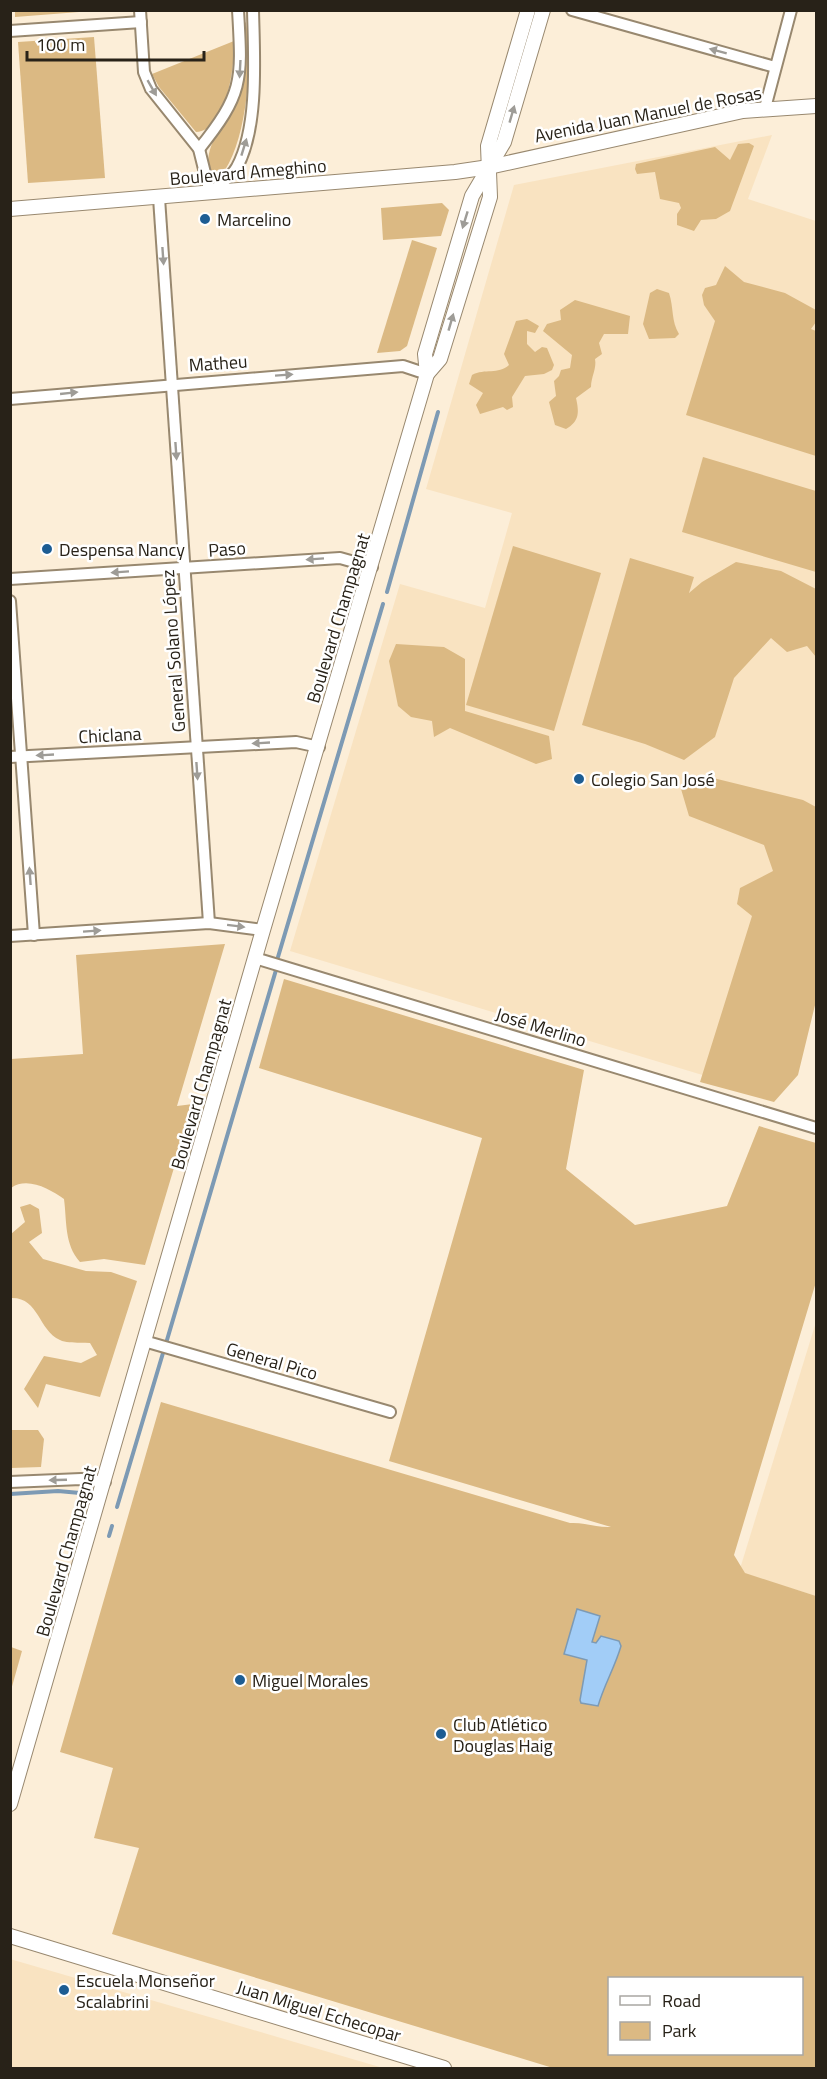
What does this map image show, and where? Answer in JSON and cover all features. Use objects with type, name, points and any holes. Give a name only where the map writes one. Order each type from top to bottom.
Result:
[{"type":"main road","points":[[489,167],[488,146],[528,10]]},
{"type":"main road","name":"Boulevard Champagnat","points":[[10,1804],[263,930],[428,374],[425,354],[472,196],[504,142],[543,10]]},
{"type":"main road","name":"Avenida Juan Manuel de Rosas","points":[[489,167],[581,145],[765,108],[816,106]]},
{"type":"main road","name":"Boulevard Ameghino","points":[[10,208],[159,198],[489,167]]},
{"type":"main road","name":"Juan Miguel Echecopar","points":[[10,1936],[444,2068]]},
{"type":"street","points":[[199,149],[218,126],[236,93],[240,57],[238,10]]},
{"type":"street","points":[[10,31],[141,16],[144,72],[151,89],[199,149],[210,193],[237,168],[248,132],[253,82],[253,10]]},
{"type":"street","points":[[572,10],[775,67]]},
{"type":"street","points":[[765,108],[791,10]]},
{"type":"street","name":"General Solano López","points":[[159,198],[195,747],[209,923]]},
{"type":"street","name":"Matheu","points":[[10,399],[172,383],[403,366],[428,374]]},
{"type":"street","name":"Paso","points":[[10,579],[340,558],[372,567]]},
{"type":"street","points":[[10,601],[34,935]]},
{"type":"street","name":"Chiclana","points":[[10,758],[296,742],[318,747]]},
{"type":"street","points":[[10,936],[209,923],[263,930]]},
{"type":"street","name":"José Merlino","points":[[255,958],[816,1128]]},
{"type":"street","name":"General Pico","points":[[144,1341],[390,1412]]},
{"type":"street","points":[[10,1482],[81,1479],[105,1482]]},
{"type":"shaded area","name":"Colegio San José","points":[[772,135],[748,199],[816,221],[816,949],[772,1096],[290,951],[400,584],[485,608],[512,513],[426,489],[514,185]]},
{"type":"shaded area","points":[[816,1322],[816,1596],[739,1572]]},
{"type":"shaded area","name":"Escuela Monseñor Scalabrini","points":[[10,1959],[223,2021],[383,2068],[11,2068]]},
{"type":"green space","points":[[15,11],[92,11],[15,17]]},
{"type":"green space","points":[[246,22],[248,77],[239,138],[225,170],[214,173],[208,167],[211,146],[236,105],[243,86],[244,24]]},
{"type":"green space","points":[[94,37],[105,178],[28,183],[18,42]]},
{"type":"green space","points":[[234,41],[231,80],[222,109],[207,129],[196,132],[159,87],[152,74]]},
{"type":"green space","points":[[749,143],[754,146],[730,211],[716,219],[701,220],[694,231],[677,225],[677,214],[681,208],[679,203],[660,199],[655,172],[637,174],[635,169],[636,164],[715,147],[730,160],[738,144]]},
{"type":"green space","points":[[442,203],[449,210],[441,236],[383,240],[381,208]]},
{"type":"green space","points":[[412,240],[437,248],[407,346],[400,351],[377,353]]},
{"type":"green space","points":[[725,266],[744,282],[785,293],[816,310],[816,322],[811,329],[816,331],[816,456],[686,415],[715,321],[704,305],[702,295],[705,288],[716,285]]},
{"type":"green space","points":[[657,289],[669,293],[679,334],[675,338],[649,339],[643,324],[650,293]]},
{"type":"green space","points":[[575,300],[630,316],[628,334],[604,334],[599,343],[602,354],[595,359],[591,387],[576,398],[577,416],[574,423],[566,429],[555,425],[549,402],[556,396],[554,381],[561,370],[570,368],[572,355],[543,331],[547,324],[561,320],[560,310]]},
{"type":"green space","points":[[527,319],[539,326],[535,333],[527,331],[527,344],[535,352],[542,347],[547,348],[554,365],[552,370],[544,374],[525,376],[512,397],[513,407],[507,410],[503,407],[480,414],[476,405],[483,393],[469,384],[472,375],[500,370],[509,365],[504,354],[516,321]]},
{"type":"green space","points":[[703,457],[816,491],[816,572],[682,532]]},
{"type":"green space","points":[[513,546],[601,573],[554,731],[466,705]]},
{"type":"green space","points":[[630,558],[694,577],[689,593],[702,582],[736,562],[781,571],[816,589],[816,657],[807,646],[787,652],[771,638],[734,678],[715,737],[684,760],[645,744],[582,725]]},
{"type":"green space","points":[[396,644],[444,647],[465,659],[465,711],[549,736],[552,759],[536,764],[450,728],[434,737],[432,721],[411,717],[398,706],[389,661]]},
{"type":"green space","points":[[701,775],[803,800],[816,807],[816,1001],[798,1075],[774,1102],[700,1082],[752,916],[737,904],[740,888],[773,871],[764,845],[689,816],[681,789]]},
{"type":"green space","points":[[225,944],[177,1106],[193,1104],[145,1265],[104,1259],[80,1262],[71,1248],[64,1199],[38,1185],[24,1183],[11,1188],[11,1059],[83,1054],[76,955]]},
{"type":"green space","points":[[284,979],[584,1070],[566,1169],[635,1225],[727,1206],[759,1126],[816,1143],[816,1282],[734,1555],[745,1573],[816,1596],[816,2068],[553,2068],[112,1934],[139,1848],[94,1838],[113,1768],[60,1752],[161,1402],[570,1523],[611,1527],[389,1461],[482,1138],[259,1068]]},
{"type":"green space","points":[[30,1204],[39,1209],[42,1233],[29,1242],[43,1259],[86,1271],[111,1272],[137,1281],[100,1397],[46,1384],[38,1408],[24,1389],[44,1356],[81,1363],[97,1355],[90,1343],[60,1340],[47,1329],[33,1308],[20,1299],[11,1298],[11,1234],[25,1222],[20,1207]]},
{"type":"green space","points":[[11,1430],[38,1430],[44,1439],[41,1467],[11,1468]]},
{"type":"green space","points":[[10,1647],[22,1651],[11,1690]]},
{"type":"water","points":[[577,1609],[600,1616],[592,1642],[596,1643],[601,1636],[619,1641],[621,1646],[598,1706],[581,1703],[580,1700],[587,1660],[564,1654]]},
{"type":"waterway","points":[[387,592],[438,412]]},
{"type":"waterway","points":[[278,957],[383,604]]},
{"type":"waterway","points":[[167,1340],[276,970]]},
{"type":"waterway","points":[[117,1507],[163,1353]]},
{"type":"waterway","points":[[10,1494],[58,1491],[91,1494]]},
{"type":"waterway","points":[[109,1536],[112,1526]]},
{"type":"place","name":"Marcelino","points":[[205,219]]},
{"type":"place","name":"Despensa Nancy","points":[[47,549]]},
{"type":"place","name":"Colegio San José","points":[[579,779]]},
{"type":"place","name":"Miguel Morales","points":[[240,1680]]},
{"type":"place","name":"Club Atlético Douglas Haig","points":[[441,1734]]},
{"type":"place","name":"Escuela Monseñor Scalabrini","points":[[64,1990]]}]
